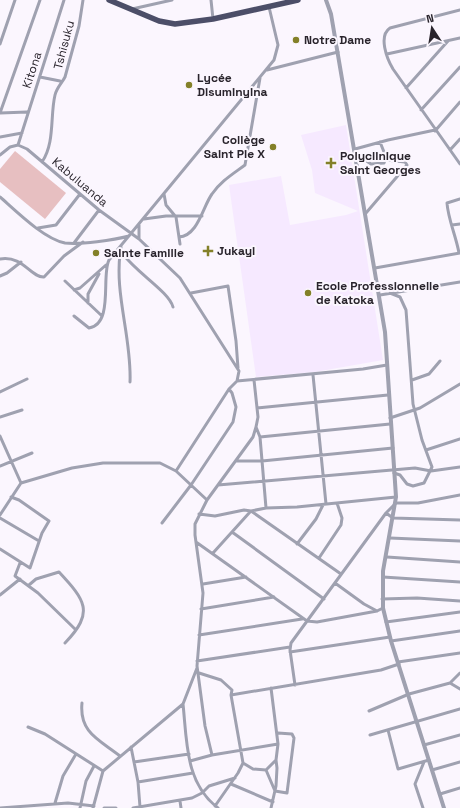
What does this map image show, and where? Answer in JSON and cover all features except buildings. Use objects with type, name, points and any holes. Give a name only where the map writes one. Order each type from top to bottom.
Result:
[{"type":"highway","points":[[109,0],[159,21],[175,24],[213,19],[298,0]]},
{"type":"street","points":[[0,44],[15,0]]},
{"type":"street","points":[[27,112],[0,113],[40,0]]},
{"type":"street","name":"Kitona","points":[[18,145],[27,112],[40,77],[64,0]]},
{"type":"street","name":"Tshisuku","points":[[42,162],[48,152],[54,102],[60,81],[65,77],[79,26],[83,0]]},
{"type":"street","points":[[131,10],[172,0]]},
{"type":"street","points":[[211,0],[213,19]]},
{"type":"street","points":[[326,0],[331,14],[338,52],[385,332],[396,503],[383,577],[383,608],[391,639],[424,745],[426,761],[432,770],[444,808]]},
{"type":"street","points":[[74,290],[80,288],[106,266],[121,245],[267,70],[277,54],[278,45],[269,7]]},
{"type":"street","points":[[460,10],[390,28],[385,33],[384,39],[387,54],[393,69],[460,164]]},
{"type":"street","points":[[387,54],[460,38]]},
{"type":"street","points":[[406,88],[448,41]]},
{"type":"street","points":[[267,70],[338,52]]},
{"type":"street","points":[[421,110],[460,68]]},
{"type":"street","points":[[40,77],[60,81]]},
{"type":"street","points":[[179,237],[189,233],[202,216],[202,208],[216,188],[228,176],[245,165],[260,78]]},
{"type":"street","points":[[355,152],[380,142],[435,130],[460,102]]},
{"type":"street","points":[[0,137],[22,133]]},
{"type":"street","points":[[450,150],[460,139]]},
{"type":"street","points":[[380,142],[386,160]]},
{"type":"street","points":[[0,155],[10,147],[18,145]]},
{"type":"street","name":"Kabuluanda","points":[[18,145],[42,162],[130,235],[139,239],[180,278],[238,368]]},
{"type":"street","points":[[355,152],[367,162],[376,165],[382,165],[386,160]]},
{"type":"street","points":[[366,213],[407,165],[405,162],[386,160]]},
{"type":"street","points":[[38,228],[56,225],[80,194]]},
{"type":"street","points":[[164,194],[166,205],[176,217],[180,244]]},
{"type":"street","points":[[0,197],[38,228],[61,241],[74,243],[130,235]]},
{"type":"street","points":[[375,268],[460,253],[447,203],[460,200]]},
{"type":"street","points":[[74,243],[76,238],[99,210]]},
{"type":"street","points":[[143,219],[202,216]]},
{"type":"street","points":[[139,224],[139,239]]},
{"type":"street","points":[[452,225],[460,224]]},
{"type":"street","points":[[76,238],[81,242]]},
{"type":"street","points":[[0,259],[7,258],[21,262],[36,275],[44,277],[64,256],[81,242]]},
{"type":"street","points":[[121,245],[120,278],[130,353],[130,382]]},
{"type":"street","points":[[120,250],[130,264],[168,297],[173,307]]},
{"type":"street","points":[[0,276],[7,273],[21,262]]},
{"type":"street","points":[[74,316],[89,328],[95,325],[102,316],[107,293],[106,266]]},
{"type":"street","points":[[88,303],[88,294],[101,271]]},
{"type":"street","points":[[65,281],[102,316]]},
{"type":"street","points":[[380,295],[460,282]]},
{"type":"street","points":[[176,471],[229,389],[237,381],[239,374],[228,286],[191,293]]},
{"type":"street","points":[[80,288],[80,296]]},
{"type":"street","points":[[390,293],[400,297],[406,310],[413,404],[426,450],[432,465],[431,471],[424,483],[413,486],[407,484],[400,475],[394,472]]},
{"type":"street","points":[[80,296],[88,294]]},
{"type":"street","points":[[412,380],[429,374],[440,361]]},
{"type":"street","points":[[237,381],[363,370],[387,365]]},
{"type":"street","points":[[239,374],[247,380]]},
{"type":"street","points":[[298,544],[325,504],[324,477],[313,375]]},
{"type":"street","points":[[0,392],[27,379]]},
{"type":"street","points":[[212,755],[205,726],[197,666],[203,584],[195,528],[199,514],[207,500],[253,437],[256,427],[257,408],[254,380]]},
{"type":"street","points":[[390,418],[420,408],[460,384]]},
{"type":"street","points":[[455,388],[460,387]]},
{"type":"street","points":[[162,522],[191,486],[235,418],[234,398],[229,389]]},
{"type":"street","points":[[257,408],[388,395]]},
{"type":"street","points":[[413,404],[420,408]]},
{"type":"street","points":[[408,412],[413,404]]},
{"type":"street","points":[[0,417],[22,410]]},
{"type":"street","points":[[260,436],[390,424]]},
{"type":"street","points":[[256,427],[260,436],[266,508]]},
{"type":"street","points":[[0,436],[21,483]]},
{"type":"street","points":[[426,450],[460,439]]},
{"type":"street","points":[[236,461],[262,461],[393,448]]},
{"type":"street","points":[[0,466],[32,453]]},
{"type":"street","points":[[39,541],[0,516],[21,483],[72,468],[103,463],[160,463],[176,471],[191,486],[203,494],[207,500]]},
{"type":"street","points":[[218,485],[264,483],[394,472],[421,468],[431,471],[460,467]]},
{"type":"street","points":[[295,685],[290,647],[307,621],[386,514],[396,503],[418,503],[460,495]]},
{"type":"street","points":[[0,549],[20,563],[31,568],[39,541],[48,520],[19,500],[11,497]]},
{"type":"street","points":[[213,553],[251,512],[266,508],[396,497]]},
{"type":"street","points":[[319,558],[341,525],[342,518],[337,503]]},
{"type":"street","points":[[199,514],[209,516],[244,510],[251,512],[342,574]]},
{"type":"street","points":[[386,514],[394,518],[460,520]]},
{"type":"street","points":[[232,532],[324,599]]},
{"type":"street","points":[[390,538],[460,541]]},
{"type":"street","points":[[196,542],[274,597],[302,619],[307,621],[317,622],[377,611],[383,608]]},
{"type":"street","points":[[387,557],[460,562]]},
{"type":"street","points":[[20,563],[14,575],[29,585],[76,630]]},
{"type":"street","points":[[29,585],[40,577],[60,573],[84,606],[84,615],[76,630],[65,643]]},
{"type":"street","points":[[203,584],[246,577]]},
{"type":"street","points":[[383,577],[460,582]]},
{"type":"street","points":[[0,595],[20,579]]},
{"type":"street","points":[[335,583],[364,604],[377,611]]},
{"type":"street","points":[[202,609],[274,597]]},
{"type":"street","points":[[382,599],[417,598],[460,601]]},
{"type":"street","points":[[386,622],[460,612]]},
{"type":"street","points":[[199,635],[302,619]]},
{"type":"street","points":[[290,652],[460,631]]},
{"type":"street","points":[[197,661],[290,647]]},
{"type":"street","points":[[231,695],[381,670],[399,663],[460,653]]},
{"type":"street","points":[[0,808],[55,803],[80,804],[93,807],[103,771],[183,704],[187,697],[197,666]]},
{"type":"street","points":[[183,704],[188,754],[193,773],[202,793],[216,807],[243,763],[231,695],[232,690],[228,685],[214,676],[199,673]]},
{"type":"street","points":[[369,711],[409,694],[450,683],[460,673]]},
{"type":"street","points":[[450,683],[460,689]]},
{"type":"street","points":[[271,688],[278,733],[275,791],[271,808]]},
{"type":"street","points":[[82,703],[81,714],[87,729],[100,742],[120,756]]},
{"type":"street","points":[[370,735],[460,709]]},
{"type":"street","points":[[28,727],[45,734],[103,771]]},
{"type":"street","points":[[388,730],[398,769],[426,761]]},
{"type":"street","points":[[275,791],[285,794],[288,792],[294,738],[292,734],[278,733]]},
{"type":"street","points":[[424,745],[460,735]]},
{"type":"street","points":[[190,761],[212,755],[278,744]]},
{"type":"street","points":[[130,747],[138,782],[140,807]]},
{"type":"street","points":[[55,803],[63,776],[76,754]]},
{"type":"street","points":[[134,762],[188,754]]},
{"type":"street","points":[[243,763],[253,769],[266,770],[276,760]]},
{"type":"street","points":[[423,808],[415,784],[426,761]]},
{"type":"street","points":[[432,770],[460,762]]},
{"type":"street","points":[[80,808],[86,781],[94,766]]},
{"type":"street","points":[[266,770],[275,791]]},
{"type":"street","points":[[138,782],[193,773]]},
{"type":"street","points":[[132,808],[180,801],[202,793],[214,783],[235,778]]},
{"type":"street","points":[[231,784],[273,802]]},
{"type":"street","points":[[440,794],[460,788]]},
{"type":"street","points":[[180,801],[181,808]]},
{"type":"street","points":[[104,808],[116,808]]},
{"type":"shaded area","name":"Ecole Professionnelle de Katoka","points":[[346,125],[383,360],[315,372],[256,377],[229,185],[281,176],[290,225],[346,215],[358,211],[315,193],[312,170],[301,135]]},
{"type":"shaded area","points":[[15,151],[66,193],[45,219],[0,182],[0,169]]},
{"type":"place","name":"Notre Dame","points":[[296,40]]},
{"type":"place","name":"Lycée Disuminyina","points":[[189,85]]},
{"type":"place","name":"Collège Saint Pie X","points":[[273,147]]},
{"type":"place","name":"Polyclinique Saint Georges","points":[[331,163]]},
{"type":"place","name":"Jukayi","points":[[208,251]]},
{"type":"place","name":"Sainte Famille","points":[[96,253]]},
{"type":"place","name":"Ecole Professionnelle de Katoka","points":[[308,293]]}]
